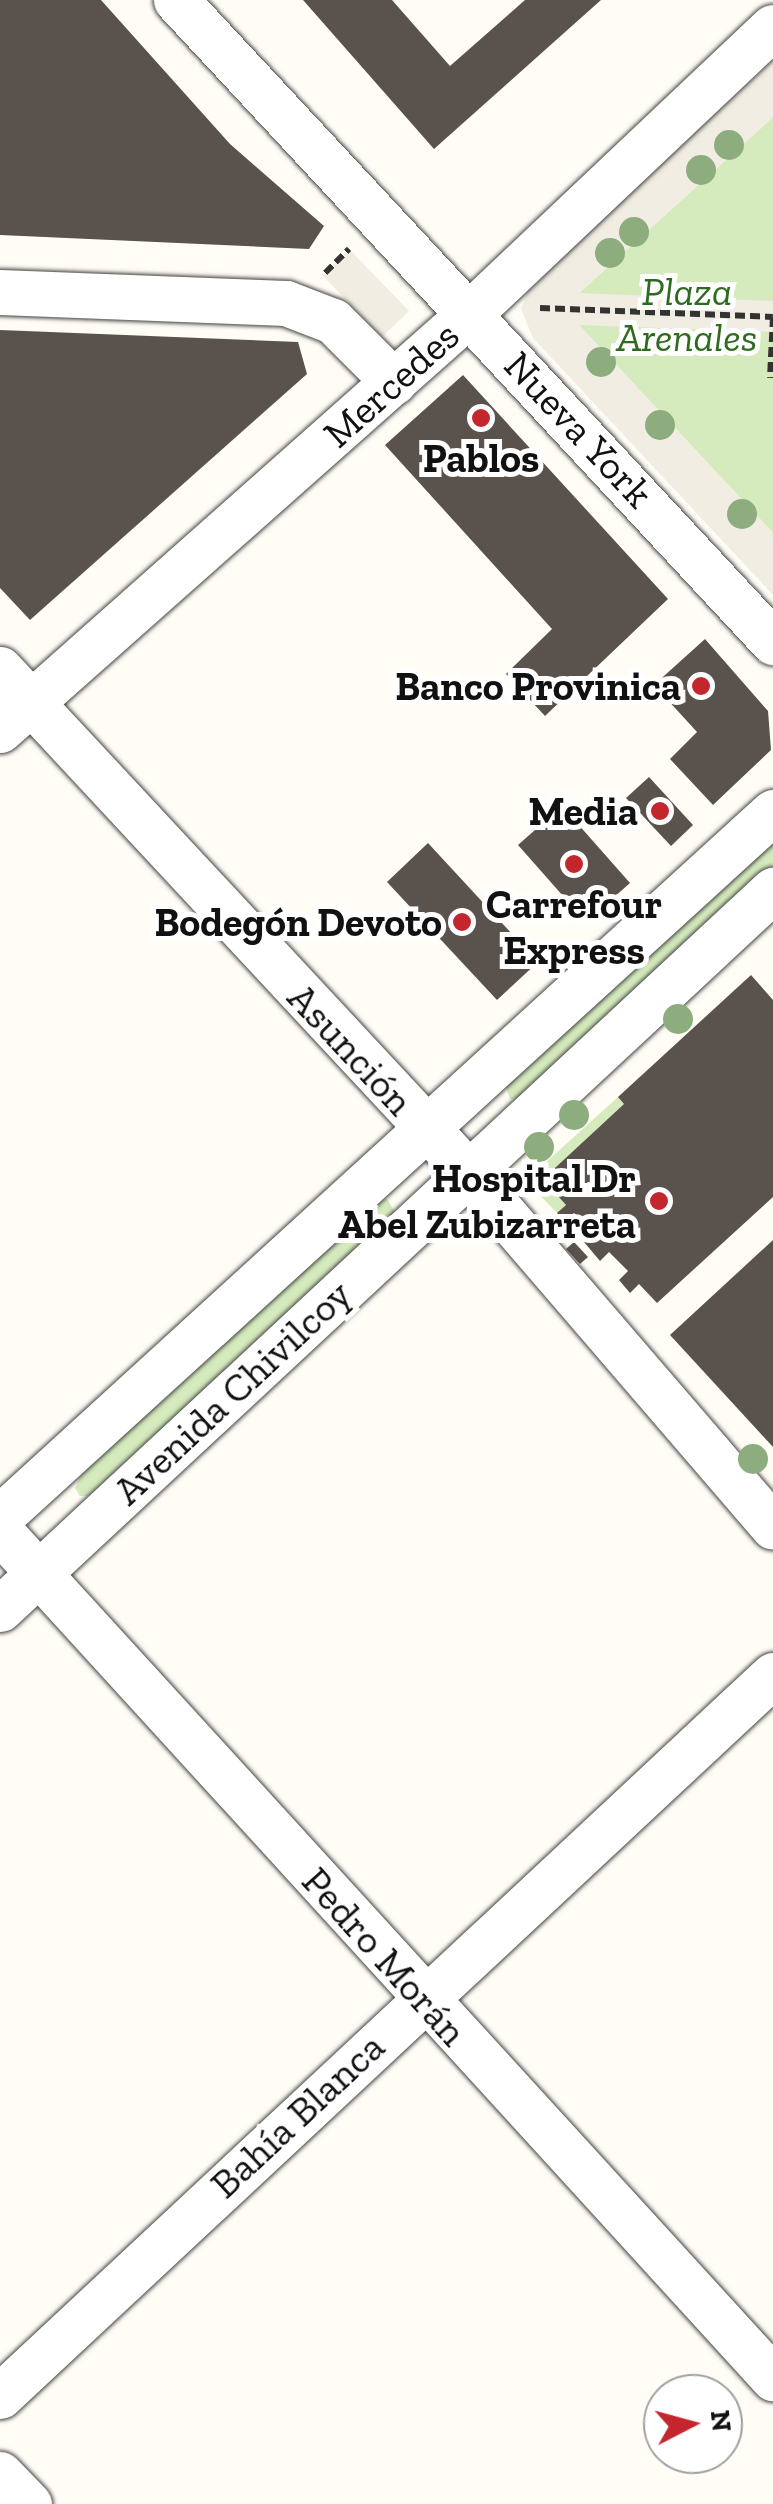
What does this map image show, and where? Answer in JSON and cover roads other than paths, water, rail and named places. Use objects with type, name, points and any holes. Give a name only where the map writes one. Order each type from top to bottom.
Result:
[{"type":"street","name":"Nueva York","points":[[176,0],[773,642]]},
{"type":"street","name":"Mercedes","points":[[15,716],[468,316],[773,27]]},
{"type":"street","points":[[0,292],[310,309],[353,337],[394,382]]},
{"type":"street","name":"Asunción","points":[[0,669],[15,716],[466,1171],[773,1526]]},
{"type":"street","name":"Avenida Chivilcoy","points":[[0,1518],[773,812]]},
{"type":"street","name":"Avenida Chivilcoy","points":[[0,1609],[466,1171],[773,890]]},
{"type":"street","name":"Pedro Morán","points":[[0,1531],[773,2378]]},
{"type":"street","name":"Bahía Blanca","points":[[0,2396],[422,1997],[773,1676]]},
{"type":"street","points":[[0,2474],[29,2504]]},
{"type":"place","name":"Pablos","points":[[481,418]]},
{"type":"place","name":"Banco Provinica","points":[[701,686]]},
{"type":"place","name":"Media","points":[[660,811]]},
{"type":"place","name":"Carrefour Express","points":[[574,864]]},
{"type":"place","name":"Bodegón Devoto","points":[[462,922]]},
{"type":"place","name":"Hospital Dr Abel Zubizarreta","points":[[659,1201]]},
{"type":"park label","name":"Plaza Arenales","points":[[687,314]]}]
